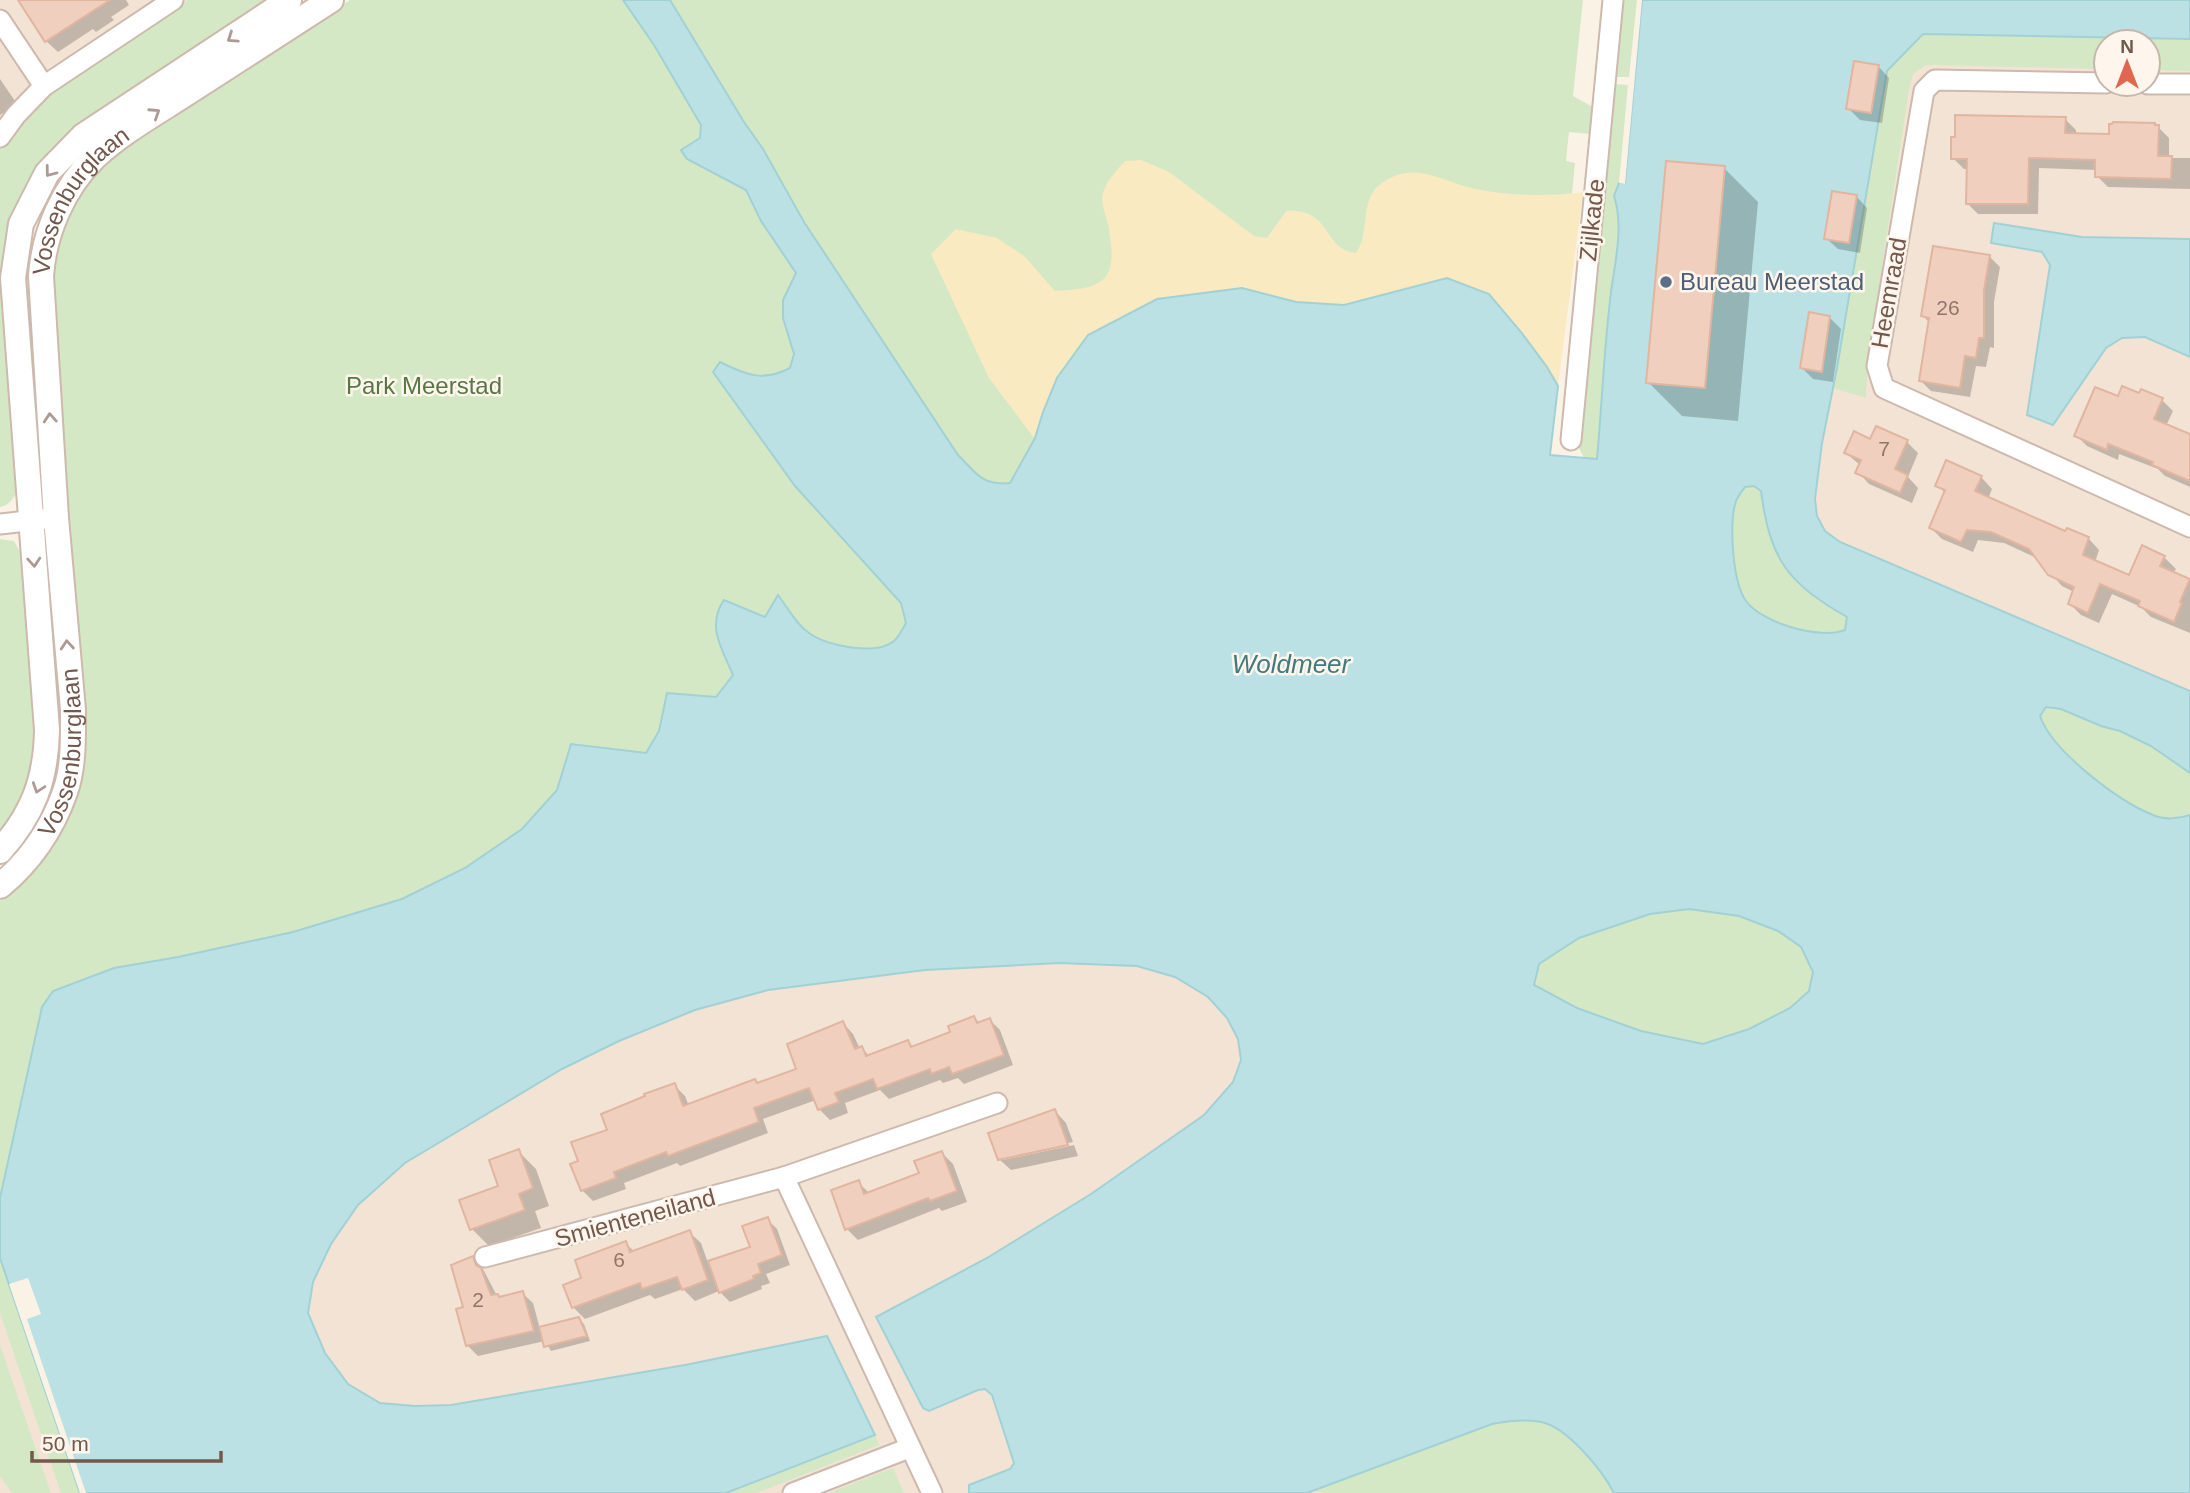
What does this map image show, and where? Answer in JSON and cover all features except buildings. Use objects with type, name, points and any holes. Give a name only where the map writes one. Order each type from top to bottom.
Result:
[{"type":"street","points":[[0,137],[16,115],[44,86],[173,0]]},
{"type":"street","name":"Vossenburglaan","points":[[0,851],[28,815],[44,773],[47,752],[13,278],[21,224],[47,173],[83,136],[289,0]]},
{"type":"street","name":"Vossenburglaan","points":[[0,886],[28,859],[50,826],[66,791],[71,761],[73,710],[56,518],[41,276],[45,243],[54,218],[68,192],[94,158],[128,131],[331,0]]},
{"type":"street","name":"Zijlkade","points":[[1571,440],[1613,0]]},
{"type":"street","points":[[0,20],[44,86]]},
{"type":"street","name":"Heemraad","points":[[2092,83],[1935,80],[1924,91],[1877,366],[1884,388],[2190,527]]},
{"type":"street","points":[[2162,83],[2190,84]]},
{"type":"street","points":[[0,524],[56,518]]},
{"type":"street","name":"Smienteneiland","points":[[485,1257],[784,1177],[997,1103]]},
{"type":"street","points":[[784,1177],[932,1493]]},
{"type":"street","points":[[793,1493],[909,1448]]},
{"type":"shaded area","points":[[0,0],[224,0],[0,204]]},
{"type":"shaded area","points":[[1781,0],[2190,0],[2190,723],[1820,565],[1762,401]]},
{"type":"shaded area","points":[[1201,760],[1643,1493],[0,1493],[0,1116]]},
{"type":"green space","points":[[188,0],[272,0],[24,196],[20,486],[10,502],[0,507],[0,147],[46,94]]},
{"type":"green space","name":"Park Meerstad","points":[[350,0],[1583,0],[1573,96],[1593,107],[1590,134],[1569,132],[1566,161],[1575,163],[1572,194],[1563,195],[1481,252],[1020,418],[1035,439],[1010,483],[995,485],[879,579],[901,603],[906,622],[894,641],[876,648],[851,648],[827,642],[804,629],[778,595],[766,617],[716,632],[733,675],[716,697],[667,693],[659,731],[646,753],[571,744],[557,789],[522,829],[465,868],[402,899],[293,932],[114,968],[53,991],[42,1007],[0,1198],[0,901],[28,876],[72,799],[50,289],[57,236],[65,216],[80,192],[131,143]]},
{"type":"green space","points":[[1622,0],[1637,0],[1629,77],[1615,77]]},
{"type":"green space","points":[[1923,34],[2092,37],[2092,69],[1926,65],[1913,74],[1868,359],[1866,398],[1833,388],[1887,72]]},
{"type":"green space","points":[[2162,38],[2190,39],[2190,71],[2162,70]]},
{"type":"green space","points":[[1614,84],[1628,85],[1619,183],[1614,196],[1618,244],[1611,292],[1597,460],[1584,458],[1579,448]]},
{"type":"green space","points":[[1754,486],[1761,491],[1765,519],[1773,545],[1816,599],[1847,617],[1845,630],[1821,633],[1792,628],[1765,616],[1746,601],[1735,566],[1733,523],[1738,497],[1745,487]]},
{"type":"green space","points":[[0,539],[14,541],[25,561],[38,743],[30,784],[0,836]]},
{"type":"green space","points":[[2046,707],[2061,709],[2120,731],[2151,746],[2190,773],[2190,815],[2157,817],[2105,787],[2072,759],[2047,730],[2040,716]]},
{"type":"green space","points":[[1689,909],[1739,916],[1778,931],[1801,947],[1813,972],[1809,991],[1790,1008],[1749,1029],[1703,1044],[1641,1031],[1577,1008],[1534,985],[1539,964],[1579,938],[1650,914]]},
{"type":"green space","points":[[0,1258],[80,1493],[61,1493],[0,1313]]},
{"type":"green space","points":[[0,1345],[51,1493],[12,1493],[0,1476]]},
{"type":"green space","points":[[1514,1420],[1546,1423],[1566,1435],[1594,1463],[1614,1493],[1313,1491],[1492,1424]]},
{"type":"green space","points":[[875,1435],[879,1445],[757,1493],[726,1493]]},
{"type":"green space","points":[[893,1468],[904,1493],[828,1493]]},
{"type":"sand","points":[[1141,160],[1169,172],[1254,236],[1267,238],[1286,211],[1301,212],[1320,222],[1337,245],[1356,253],[1363,237],[1371,195],[1385,181],[1402,174],[1426,174],[1471,188],[1499,193],[1555,195],[1583,192],[1558,386],[1534,350],[1489,294],[1392,293],[1344,305],[1296,302],[1242,288],[1057,378],[1035,439],[989,378],[931,254],[956,229],[997,238],[1024,256],[1055,291],[1073,290],[1098,283],[1106,277],[1112,257],[1102,201],[1105,187],[1125,161]]},
{"type":"water","name":"Woldmeer","points":[[623,0],[670,0],[763,149],[804,222],[958,455],[975,473],[986,480],[1010,483],[1035,438],[1057,378],[1088,335],[1157,299],[1242,288],[1296,302],[1344,305],[1447,278],[1489,294],[1547,367],[1558,386],[1550,455],[1597,459],[1611,292],[1618,244],[1614,196],[1619,183],[1625,183],[1642,0],[2190,0],[2190,39],[2162,38],[2162,28],[2092,28],[2092,37],[1923,34],[1887,71],[1822,443],[1815,499],[1817,516],[1825,531],[1840,542],[2190,691],[2190,773],[2151,746],[2120,731],[2061,709],[2046,707],[2040,716],[2047,730],[2072,759],[2122,799],[2157,817],[2190,815],[2190,1493],[1614,1493],[1583,1451],[1562,1432],[1541,1422],[1510,1421],[1492,1424],[1307,1493],[969,1493],[969,1485],[1010,1469],[1014,1463],[992,1395],[985,1389],[978,1390],[929,1411],[923,1408],[876,1317],[987,1258],[1091,1194],[1204,1115],[1233,1082],[1241,1060],[1238,1039],[1227,1018],[1208,997],[1175,977],[1137,966],[1059,963],[925,970],[768,990],[695,1010],[619,1041],[562,1069],[405,1163],[358,1205],[331,1244],[313,1282],[308,1313],[325,1353],[348,1384],[380,1403],[451,1405],[685,1365],[827,1336],[875,1435],[726,1493],[80,1493],[0,1258],[0,1198],[42,1007],[53,991],[114,968],[293,932],[402,899],[465,868],[522,829],[557,790],[571,744],[646,753],[659,731],[667,693],[716,697],[733,675],[716,628],[716,619],[724,600],[765,617],[778,595],[809,633],[827,642],[851,648],[876,648],[886,645],[896,639],[906,623],[901,603],[795,486],[713,372],[720,362],[763,376],[790,368],[794,354],[783,318],[783,300],[796,273],[761,221],[746,190],[687,159],[681,150],[700,138],[701,125],[654,45]],"holes":[[[1754,486],[1761,491],[1770,535],[1785,567],[1810,593],[1847,617],[1845,630],[1821,633],[1792,628],[1765,616],[1746,601],[1741,592],[1733,552],[1734,511],[1736,501],[1745,487]],[[1689,909],[1739,916],[1778,931],[1801,947],[1813,972],[1809,991],[1790,1008],[1749,1029],[1703,1044],[1641,1031],[1577,1008],[1534,985],[1539,964],[1579,938],[1650,914]]]},
{"type":"water","points":[[1994,223],[2082,237],[2190,239],[2190,357],[2145,337],[2122,338],[2106,348],[2053,425],[2027,415],[2050,265],[2042,252],[1991,243]]},
{"type":"pier","points":[[1639,0],[1642,0],[1625,184],[1619,183],[1619,180]]},
{"type":"pier","points":[[28,1278],[41,1314],[27,1319],[86,1493],[80,1493],[9,1284]]},
{"type":"place","name":"Bureau Meerstad","points":[[1666,282]]}]
